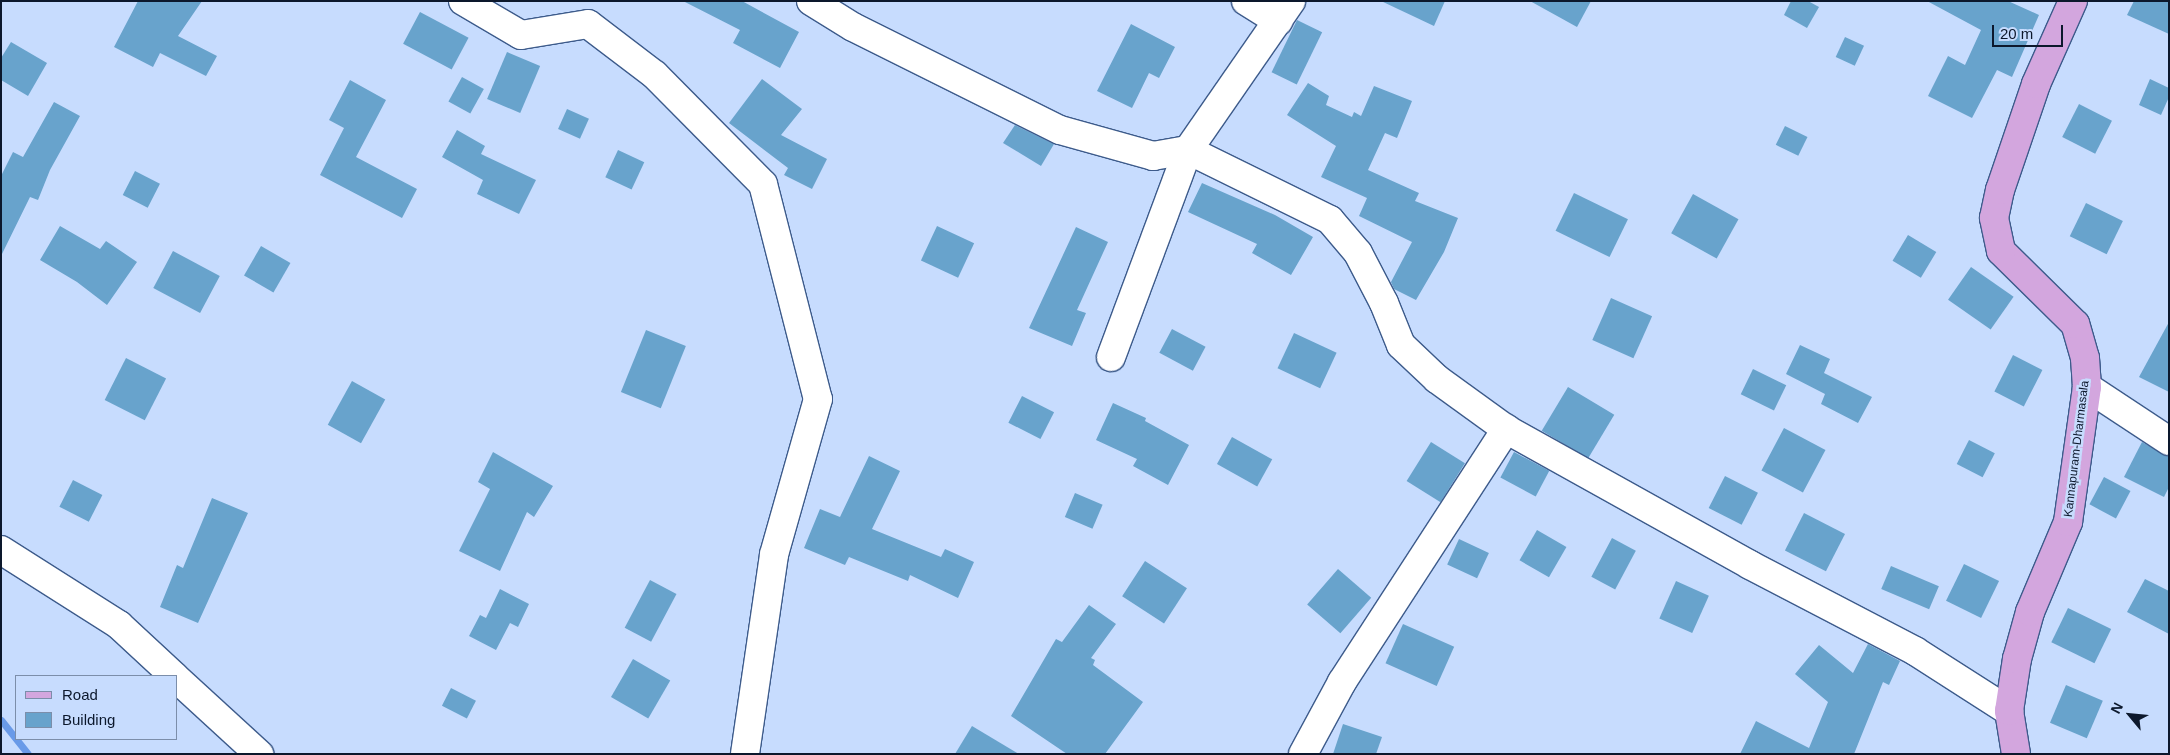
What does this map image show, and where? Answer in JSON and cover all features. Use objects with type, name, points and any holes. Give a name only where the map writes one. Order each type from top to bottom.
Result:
[{"type":"main road","name":"Kannapuram-Dharmasala","points":[[2016,754],[2009,711],[2017,659],[2030,612],[2068,522],[2086,387],[2085,358],[2075,324],[2001,251],[1994,218],[2000,190],[2036,84],[2073,1]]},
{"type":"street","points":[[463,1],[521,35],[588,24],[654,75],[763,184],[818,399],[774,555],[746,754]]},
{"type":"street","points":[[811,1],[853,27],[1060,130],[1153,156],[1188,150],[1330,220],[1358,253],[1384,303],[1401,345],[1436,379],[1506,429],[1750,566],[1915,651],[2009,711]]},
{"type":"street","points":[[1111,357],[1188,150],[1284,11],[1246,1]]},
{"type":"street","points":[[2086,387],[2169,441]]},
{"type":"street","points":[[1303,754],[1342,682],[1506,429]]},
{"type":"street","points":[[1,550],[119,624],[173,675]]},
{"type":"street","points":[[178,680],[259,754]]},
{"type":"building","points":[[138,1],[202,1],[178,36],[217,56],[206,76],[160,53],[153,67],[114,47]]},
{"type":"building","points":[[683,1],[742,1],[799,32],[780,68],[733,43],[740,30]]},
{"type":"building","points":[[1381,1],[1445,1],[1434,26]]},
{"type":"building","points":[[1530,1],[1591,1],[1577,27]]},
{"type":"building","points":[[1791,1],[1808,1],[1819,7],[1807,28],[1784,15]]},
{"type":"building","points":[[1927,1],[2008,1],[2039,15],[2012,77],[1997,70],[1972,118],[1928,96],[1948,56],[1965,65],[1981,30]]},
{"type":"building","points":[[2134,1],[2169,1],[2169,34],[2127,15]]},
{"type":"building","points":[[420,12],[469,38],[452,70],[403,44]]},
{"type":"building","points":[[1297,20],[1322,32],[1297,84],[1272,72]]},
{"type":"building","points":[[1131,24],[1175,47],[1159,78],[1149,73],[1132,108],[1097,91]]},
{"type":"building","points":[[1845,37],[1864,46],[1855,66],[1836,57]]},
{"type":"building","points":[[11,42],[47,63],[28,96],[1,80],[1,58]]},
{"type":"building","points":[[507,52],[540,66],[520,113],[487,99]]},
{"type":"building","points":[[462,77],[484,89],[470,114],[448,101]]},
{"type":"building","points":[[762,79],[802,109],[781,135],[827,159],[812,189],[784,175],[788,168],[729,123]]},
{"type":"building","points":[[2150,79],[2169,88],[2169,97],[2161,115],[2139,105]]},
{"type":"building","points":[[350,80],[386,100],[356,157],[417,189],[402,218],[320,175],[344,128],[329,120]]},
{"type":"building","points":[[1308,83],[1329,96],[1326,105],[1352,117],[1354,112],[1361,116],[1374,86],[1412,101],[1397,138],[1385,133],[1368,170],[1419,193],[1415,201],[1458,218],[1444,252],[1416,300],[1394,289],[1391,282],[1412,242],[1359,216],[1367,198],[1321,177],[1336,146],[1287,115]]},
{"type":"building","points":[[54,102],[80,116],[50,170],[38,200],[30,197],[1,256],[1,176],[13,152],[23,157]]},
{"type":"building","points":[[2079,104],[2112,121],[2095,154],[2062,137]]},
{"type":"building","points":[[567,109],[589,119],[580,139],[558,129]]},
{"type":"building","points":[[1015,125],[1054,144],[1041,166],[1003,143]]},
{"type":"building","points":[[1785,126],[1807,137],[1798,156],[1776,145]]},
{"type":"building","points":[[457,130],[485,146],[481,154],[536,180],[519,214],[477,194],[483,180],[442,157]]},
{"type":"building","points":[[618,150],[644,162],[632,189],[605,177]]},
{"type":"building","points":[[135,171],[160,184],[148,208],[123,195]]},
{"type":"building","points":[[1202,183],[1275,215],[1313,237],[1291,275],[1252,253],[1257,244],[1188,212]]},
{"type":"building","points":[[1574,193],[1628,219],[1610,257],[1556,231]]},
{"type":"building","points":[[1693,194],[1738,219],[1717,259],[1671,233]]},
{"type":"building","points":[[2086,203],[2123,221],[2107,254],[2070,236]]},
{"type":"building","points":[[60,226],[100,249],[106,241],[137,262],[107,305],[77,282],[40,260]]},
{"type":"building","points":[[937,226],[974,243],[958,278],[921,260]]},
{"type":"building","points":[[1076,227],[1108,242],[1077,310],[1086,313],[1072,346],[1029,328]]},
{"type":"building","points":[[1908,235],[1936,252],[1921,278],[1893,261]]},
{"type":"building","points":[[261,246],[290,263],[273,292],[244,275]]},
{"type":"building","points":[[173,251],[220,276],[200,313],[153,288]]},
{"type":"building","points":[[1971,267],[2014,297],[1991,330],[1948,300]]},
{"type":"building","points":[[1611,298],[1652,316],[1633,358],[1592,340]]},
{"type":"building","points":[[2169,322],[2169,392],[2139,377]]},
{"type":"building","points":[[1172,329],[1206,347],[1193,371],[1159,353]]},
{"type":"building","points":[[646,330],[686,346],[661,408],[621,392]]},
{"type":"building","points":[[1294,333],[1337,353],[1320,388],[1278,368]]},
{"type":"building","points":[[1800,345],[1830,359],[1824,373],[1872,397],[1858,423],[1821,404],[1825,394],[1786,374]]},
{"type":"building","points":[[2013,355],[2042,370],[2024,407],[1994,392]]},
{"type":"building","points":[[126,358],[166,378],[145,420],[105,400]]},
{"type":"building","points":[[1753,369],[1786,385],[1774,410],[1741,394]]},
{"type":"building","points":[[352,381],[385,399],[361,443],[328,425]]},
{"type":"building","points":[[1568,387],[1614,415],[1588,459],[1542,431]]},
{"type":"building","points":[[1022,396],[1054,412],[1040,439],[1008,423]]},
{"type":"building","points":[[1113,403],[1146,418],[1145,421],[1189,445],[1168,485],[1133,466],[1137,459],[1096,440]]},
{"type":"building","points":[[1784,428],[1825,450],[1803,492],[1761,470]]},
{"type":"building","points":[[1232,437],[1272,459],[1257,486],[1217,464]]},
{"type":"building","points":[[1969,440],[1995,453],[1983,477],[1957,464]]},
{"type":"building","points":[[1431,442],[1465,463],[1441,502],[1407,481]]},
{"type":"building","points":[[2142,442],[2169,457],[2169,487],[2164,497],[2124,477]]},
{"type":"building","points":[[493,452],[553,486],[534,517],[527,512],[500,571],[459,551],[490,489],[478,482]]},
{"type":"building","points":[[1514,452],[1549,471],[1536,496],[1500,478]]},
{"type":"building","points":[[869,456],[900,471],[872,529],[941,557],[945,549],[974,562],[958,598],[910,575],[908,581],[849,557],[845,565],[804,548],[820,509],[840,517]]},
{"type":"building","points":[[1725,476],[1758,493],[1742,525],[1709,508]]},
{"type":"building","points":[[2104,477],[2130,491],[2116,518],[2089,504]]},
{"type":"building","points":[[73,480],[102,495],[89,522],[59,507]]},
{"type":"building","points":[[1075,493],[1103,505],[1092,529],[1065,517]]},
{"type":"building","points":[[212,498],[248,513],[198,623],[160,607],[177,565],[183,568]]},
{"type":"building","points":[[1804,513],[1845,534],[1826,571],[1785,550]]},
{"type":"building","points":[[1537,530],[1566,547],[1549,577],[1520,560]]},
{"type":"building","points":[[1612,538],[1636,551],[1615,590],[1591,577]]},
{"type":"building","points":[[1459,539],[1489,553],[1477,578],[1447,564]]},
{"type":"building","points":[[1145,561],[1187,588],[1164,623],[1122,596]]},
{"type":"building","points":[[1964,564],[1999,581],[1981,618],[1946,601]]},
{"type":"building","points":[[1891,566],[1939,586],[1929,609],[1881,589]]},
{"type":"building","points":[[1338,569],[1371,598],[1340,633],[1307,604]]},
{"type":"building","points":[[2145,579],[2169,591],[2169,634],[2127,612]]},
{"type":"building","points":[[650,580],[676,594],[651,642],[625,628]]},
{"type":"building","points":[[1676,581],[1709,596],[1692,633],[1659,618]]},
{"type":"building","points":[[500,589],[529,604],[518,627],[510,623],[496,650],[469,636],[480,615],[486,618]]},
{"type":"building","points":[[1089,605],[1116,624],[1091,658],[1095,660],[1093,665],[1143,702],[1105,754],[1067,754],[1011,716],[1056,639],[1062,642]]},
{"type":"building","points":[[2068,608],[2111,629],[2094,663],[2051,642]]},
{"type":"building","points":[[1403,624],[1454,647],[1437,686],[1386,663]]},
{"type":"building","points":[[1868,644],[1900,661],[1889,685],[1883,682],[1854,754],[1740,754],[1756,721],[1809,748],[1828,702],[1795,674],[1819,645],[1853,673]]},
{"type":"building","points":[[633,659],[670,680],[648,719],[611,697]]},
{"type":"building","points":[[2066,685],[2103,701],[2087,738],[2050,723]]},
{"type":"building","points":[[451,688],[476,701],[467,719],[442,706]]},
{"type":"building","points":[[1343,724],[1382,737],[1376,754],[1333,754]]},
{"type":"building","points":[[972,726],[1019,754],[955,754]]},
{"type":"waterway","points":[[1,720],[15,738]]},
{"type":"waterway","points":[[17,740],[28,754]]}]
